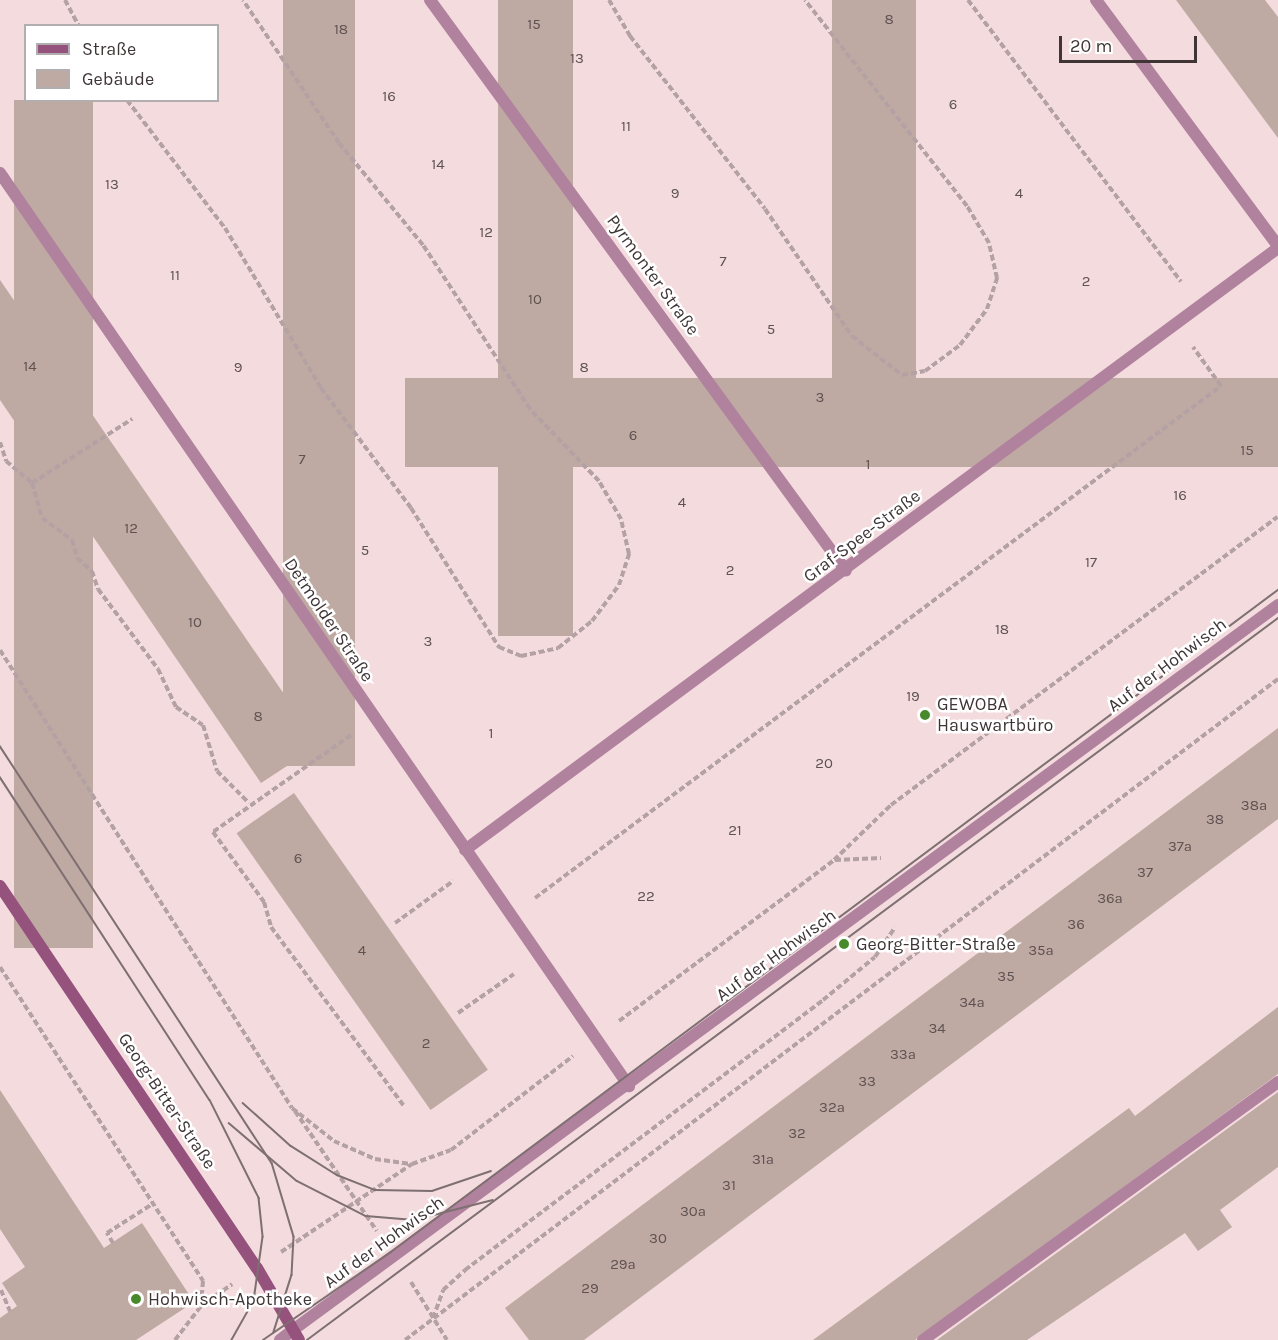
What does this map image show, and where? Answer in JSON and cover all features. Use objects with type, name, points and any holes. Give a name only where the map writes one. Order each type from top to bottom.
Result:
[{"type":"main road","name":"Georg-Bitter-Straße","points":[[0,886],[257,1268],[296,1335]]},
{"type":"street","name":"Pyrmonter Straße","points":[[430,0],[846,571]]},
{"type":"street","points":[[1096,0],[1278,247]]},
{"type":"street","name":"Detmolder Straße","points":[[0,173],[510,917],[629,1086]]},
{"type":"street","name":"Graf-Spee-Straße","points":[[465,850],[846,571],[1278,247]]},
{"type":"street","name":"Auf der Hohwisch","points":[[280,1340],[296,1335],[394,1256],[629,1086],[1278,605]]},
{"type":"street","points":[[923,1340],[1278,1082]]},
{"type":"path","points":[[65,0],[79,24]]},
{"type":"path","points":[[130,102],[225,228],[321,388],[411,508],[499,647],[521,656],[558,648],[592,621],[619,585],[629,554],[621,519],[599,482],[530,409],[423,245],[339,144],[243,0]]},
{"type":"path","points":[[609,0],[630,36],[765,209],[852,336],[902,375],[925,371],[960,345],[987,309],[997,278],[989,243],[967,206],[805,0]]},
{"type":"path","points":[[968,0],[1199,306]]},
{"type":"path","points":[[510,917],[1221,386],[1191,343],[1199,336]]},
{"type":"path","points":[[32,483],[158,403]]},
{"type":"path","points":[[0,442],[6,461],[32,483],[42,518],[72,540],[77,558],[92,571],[98,589],[158,669],[176,707],[203,725],[217,771],[249,803]]},
{"type":"path","points":[[178,1339],[201,1306],[412,1164],[451,1150],[834,860],[891,805],[1278,517]]},
{"type":"path","points":[[0,650],[292,1108],[394,1256],[447,1340]]},
{"type":"path","points":[[405,1340],[1278,680]]},
{"type":"path","points":[[375,720],[249,803],[213,832],[264,902],[271,927],[404,1106]]},
{"type":"path","points":[[395,923],[475,865]]},
{"type":"path","points":[[433,1318],[443,1290],[465,1270],[823,1000],[875,957],[900,920]]},
{"type":"path","points":[[458,1013],[538,957]]},
{"type":"path","points":[[0,967],[203,1281],[201,1306]]},
{"type":"path","points":[[292,1108],[334,1141],[375,1159],[412,1164]]},
{"type":"path","points":[[113,1243],[107,1233],[154,1203]]},
{"type":"path","points":[[0,1289],[10,1311]]},
{"type":"building","points":[[283,0],[355,0],[355,766],[283,766]]},
{"type":"building","points":[[498,0],[573,0],[573,636],[498,636]]},
{"type":"building","points":[[832,0],[916,0],[916,434],[832,434]]},
{"type":"building","points":[[1176,0],[1265,0],[1278,17],[1278,138]]},
{"type":"building","points":[[14,100],[93,102],[93,948],[14,948]]},
{"type":"building","points":[[0,280],[319,745],[261,783],[0,400]]},
{"type":"building","points":[[405,378],[1278,378],[1278,467],[405,467]]},
{"type":"building","points":[[1278,728],[1278,819],[584,1340],[529,1340],[505,1308]]},
{"type":"building","points":[[294,793],[488,1070],[431,1110],[237,833]]},
{"type":"building","points":[[1278,1007],[1278,1074],[915,1340],[813,1340],[1129,1108],[1135,1116]]},
{"type":"building","points":[[0,1090],[104,1248],[142,1223],[194,1302],[136,1340],[0,1340],[0,1318],[17,1306],[2,1283],[25,1267],[0,1229]]},
{"type":"building","points":[[1278,1092],[1278,1167],[1220,1210],[1232,1227],[1198,1251],[1185,1233],[1027,1340],[937,1340]]},
{"type":"tram line","points":[[263,1340],[391,1252],[1278,590]]},
{"type":"tram line","points":[[307,1340],[1278,618]]},
{"type":"tram line","points":[[0,746],[272,1163],[294,1237],[292,1275],[274,1332]]},
{"type":"tram line","points":[[0,777],[210,1100],[259,1198],[263,1237],[254,1301],[232,1340]]},
{"type":"tram line","points":[[243,1103],[291,1146],[337,1175],[375,1190],[432,1191],[491,1171]]},
{"type":"tram line","points":[[229,1123],[297,1181],[366,1216],[414,1220],[493,1200]]},
{"type":"place","name":"GEWOBA Hauswartbüro","points":[[925,715]]},
{"type":"place","name":"Georg-Bitter-Straße","points":[[844,944]]},
{"type":"place","name":"Hohwisch-Apotheke","points":[[136,1299]]}]
